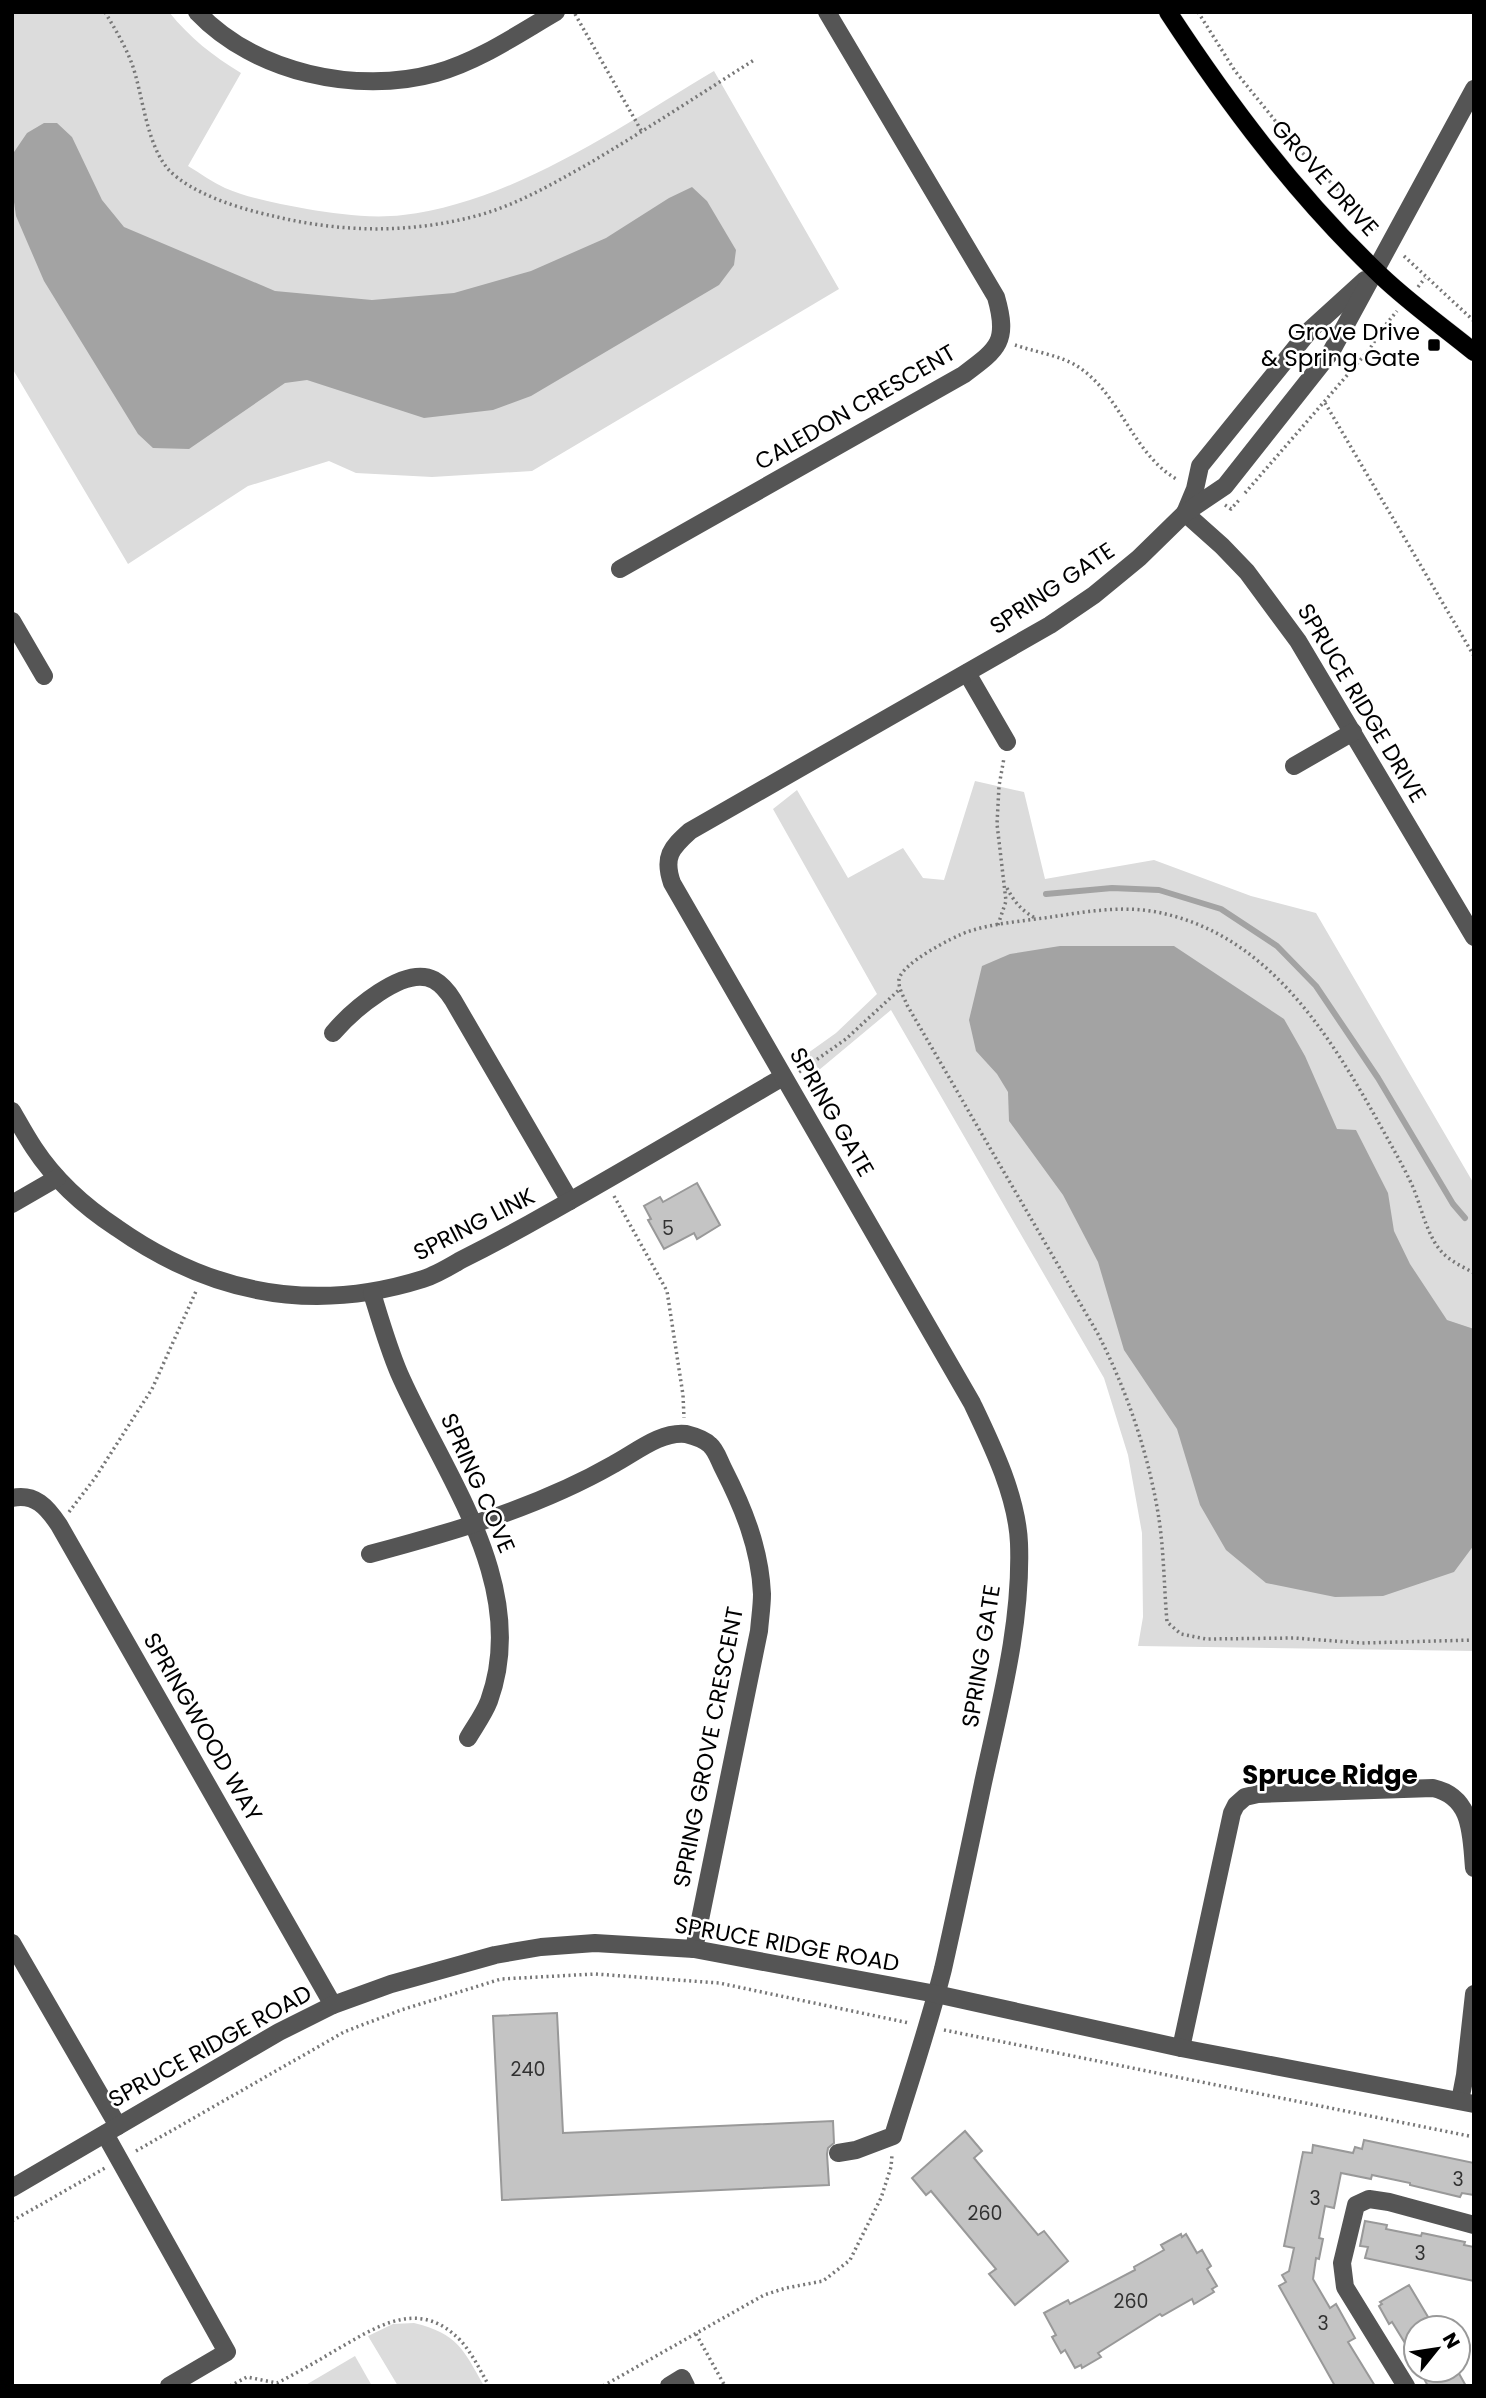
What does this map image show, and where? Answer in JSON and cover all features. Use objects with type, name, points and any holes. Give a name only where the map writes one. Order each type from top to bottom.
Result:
[{"type":"main road","name":"GROVE DRIVE","points":[[1168,12],[1220,90],[1295,187],[1376,271],[1474,352]]},
{"type":"street","points":[[197,12],[229,39],[267,60],[334,79],[364,82],[436,74],[470,61],[556,12]]},
{"type":"street","points":[[827,12],[996,298],[1002,319],[1000,341]]},
{"type":"street","name":"SPRING GATE","points":[[893,2136],[936,1994],[1006,1675],[1018,1595],[1019,1541],[1008,1489],[972,1403],[672,883],[667,868],[669,855],[690,831],[1050,625],[1094,595],[1139,558],[1203,493],[1225,486],[1331,352],[1474,89]]},
{"type":"street","points":[[1203,493],[1200,466],[1310,330],[1376,271]]},
{"type":"street","name":"CALEDON CRESCENT","points":[[620,569],[963,375],[983,360],[1000,341]]},
{"type":"street","name":"SPRUCE RIDGE DRIVE","points":[[1185,513],[1247,572],[1298,641],[1474,937]]},
{"type":"street","points":[[12,621],[44,676]]},
{"type":"street","points":[[967,673],[1007,742]]},
{"type":"street","points":[[1294,766],[1353,732]]},
{"type":"street","points":[[333,1033],[361,1005],[401,981],[415,977],[432,978],[443,986],[460,1011],[570,1201]]},
{"type":"street","name":"SPRING LINK","points":[[12,1111],[34,1149],[57,1178],[93,1212],[164,1259],[202,1276],[241,1287],[285,1295],[331,1296],[372,1293],[426,1278],[505,1238],[783,1077]]},
{"type":"street","points":[[12,1204],[57,1178]]},
{"type":"street","name":"SPRING COVE","points":[[372,1293],[400,1374],[473,1523],[490,1567],[499,1615],[498,1666],[488,1703],[468,1738]]},
{"type":"street","points":[[370,1554],[545,1498],[601,1472],[653,1442],[685,1434]]},
{"type":"street","name":"SPRING GROVE CRESCENT","points":[[685,1434],[712,1446],[740,1502],[750,1527],[762,1594],[759,1630],[694,1949]]},
{"type":"street","name":"SPRINGWOOD WAY","points":[[12,1498],[20,1496],[34,1499],[47,1507],[59,1525],[333,2005]]},
{"type":"street","points":[[1181,2048],[1232,1814],[1236,1805],[1245,1797],[1288,1793],[1433,1788],[1442,1790],[1462,1804],[1474,1868]]},
{"type":"street","points":[[12,1943],[112,2130],[120,2160],[227,2352],[169,2386]]},
{"type":"street","name":"SPRUCE RIDGE ROAD","points":[[12,2188],[279,2032],[333,2005],[391,1984],[495,1955],[541,1947],[595,1943],[694,1949],[936,1994],[1181,2048],[1467,2103]]},
{"type":"street","points":[[1467,2103],[1465,2075],[1474,1994]]},
{"type":"street","points":[[838,2153],[856,2150],[893,2136]]},
{"type":"street","points":[[1406,2386],[1345,2287],[1342,2263],[1356,2204],[1369,2199],[1389,2202],[1474,2225]]},
{"type":"street","points":[[669,2386],[681,2378],[686,2386]]},
{"type":"path","points":[[105,12],[124,43],[133,66],[150,131],[167,167],[181,181],[248,210],[310,225],[360,230],[416,227],[482,214],[524,198],[642,132],[754,60]]},
{"type":"path","points":[[574,12],[642,132]]},
{"type":"path","points":[[1198,12],[1235,71],[1294,144],[1425,278],[1474,321]]},
{"type":"path","points":[[1000,341],[1076,365],[1097,382],[1145,450],[1172,476],[1231,509],[1325,403],[1425,278]]},
{"type":"path","points":[[1325,403],[1474,656]]},
{"type":"path","points":[[998,925],[1006,901],[997,824],[999,786],[1007,742]]},
{"type":"path","points":[[1005,883],[1012,898],[1037,919]]},
{"type":"path","points":[[1474,1273],[1446,1256],[1438,1247],[1395,1152],[1345,1066],[1311,1015],[1274,973],[1248,951],[1227,938],[1200,926],[1150,911],[1101,909],[969,932],[928,953],[901,974],[900,989],[907,1005],[1115,1367],[1139,1439],[1159,1517],[1167,1622],[1181,1634],[1206,1639],[1294,1638],[1362,1643],[1474,1640]]},
{"type":"path","points":[[783,1077],[801,1071],[826,1055],[900,989]]},
{"type":"path","points":[[605,1181],[667,1291],[685,1434]]},
{"type":"path","points":[[59,1525],[94,1478],[152,1389],[202,1276]]},
{"type":"path","points":[[12,2221],[344,2032],[426,2002],[501,1979],[595,1974],[719,1983],[1474,2137]]},
{"type":"path","points":[[603,2386],[765,2295],[823,2281],[850,2259],[881,2198],[891,2167],[893,2136]]},
{"type":"path","points":[[230,2386],[247,2377],[277,2383],[378,2326],[404,2318],[415,2318],[441,2325],[452,2333],[471,2354],[489,2386]]},
{"type":"path","points":[[696,2334],[725,2386]]},
{"type":"shaded area","points":[[169,12],[202,46],[241,73],[188,166],[220,186],[245,195],[343,214],[403,215],[444,208],[484,195],[525,179],[604,138],[714,71],[839,289],[532,471],[432,477],[356,473],[329,461],[248,486],[128,564],[12,368],[12,13]]},
{"type":"shaded area","points":[[44,123],[57,123],[72,137],[102,200],[124,227],[275,291],[372,300],[454,293],[531,271],[606,238],[669,198],[692,187],[707,201],[736,250],[734,265],[719,285],[531,396],[493,410],[424,418],[307,380],[285,383],[189,449],[153,448],[138,434],[44,281],[16,216],[12,188],[12,155],[27,133]]},
{"type":"shaded area","points":[[975,781],[1024,792],[1045,879],[1154,860],[1251,896],[1316,913],[1474,1184],[1474,1651],[1138,1646],[1143,1617],[1142,1533],[1128,1455],[1104,1378],[891,1010],[819,1070],[808,1053],[836,1033],[877,994],[773,809],[797,790],[848,878],[903,848],[923,878],[944,880]]},
{"type":"shaded area","points":[[1060,946],[1174,946],[1284,1019],[1305,1056],[1337,1129],[1356,1130],[1388,1193],[1394,1231],[1410,1264],[1447,1320],[1474,1329],[1474,1545],[1454,1572],[1383,1596],[1335,1597],[1266,1583],[1226,1550],[1200,1505],[1177,1429],[1124,1350],[1098,1262],[1063,1195],[1009,1121],[1008,1092],[997,1074],[976,1051],[969,1020],[982,966],[1010,954]]},
{"type":"shaded area","points":[[414,2323],[441,2332],[458,2345],[484,2386],[398,2386],[368,2336],[393,2324]]},
{"type":"shaded area","points":[[355,2356],[372,2386],[304,2386]]},
{"type":"building","points":[[697,1183],[720,1225],[697,1239],[694,1233],[664,1249],[648,1220],[651,1219],[644,1206],[660,1197],[663,1202]]},
{"type":"building","points":[[557,2013],[563,2133],[833,2121],[834,2143],[828,2148],[827,2154],[829,2185],[502,2200],[493,2016]]},
{"type":"building","points":[[965,2131],[982,2151],[974,2158],[1038,2235],[1044,2231],[1068,2261],[1015,2305],[989,2274],[996,2269],[931,2191],[926,2195],[912,2178]]},
{"type":"building","points":[[1364,2140],[1474,2163],[1474,2195],[1462,2193],[1460,2197],[1372,2175],[1371,2179],[1341,2173],[1334,2208],[1325,2206],[1319,2238],[1323,2239],[1319,2259],[1316,2258],[1313,2279],[1330,2308],[1336,2304],[1355,2338],[1348,2342],[1375,2386],[1335,2386],[1279,2286],[1286,2282],[1282,2275],[1289,2271],[1294,2248],[1284,2246],[1303,2152],[1312,2153],[1313,2145],[1353,2153],[1355,2147],[1362,2149]]},
{"type":"building","points":[[1365,2221],[1387,2225],[1386,2229],[1465,2242],[1464,2245],[1474,2247],[1474,2281],[1365,2258],[1368,2247],[1360,2246]]},
{"type":"building","points":[[1181,2234],[1182,2237],[1186,2234],[1197,2253],[1202,2250],[1211,2266],[1207,2269],[1217,2286],[1212,2289],[1214,2292],[1194,2304],[1192,2299],[1162,2316],[1160,2314],[1098,2353],[1101,2357],[1082,2368],[1081,2365],[1075,2368],[1065,2350],[1061,2353],[1052,2337],[1056,2335],[1044,2313],[1068,2300],[1070,2304],[1135,2270],[1134,2267],[1164,2250],[1161,2245]]},
{"type":"building","points":[[1409,2285],[1426,2314],[1402,2314],[1402,2338],[1392,2322],[1389,2324],[1379,2306],[1382,2304],[1380,2302]]},
{"type":"building","points":[[1427,2384],[1466,2386],[1428,2386]]},
{"type":"waterway","points":[[1046,894],[1112,888],[1159,890],[1221,909],[1277,946],[1316,986],[1378,1078],[1453,1204],[1465,1218]]},
{"type":"place","name":"Grove Drive & Spring Gate","points":[[1434,345]]},
{"type":"district","name":"Spruce Ridge","points":[[1330,1775]]}]
